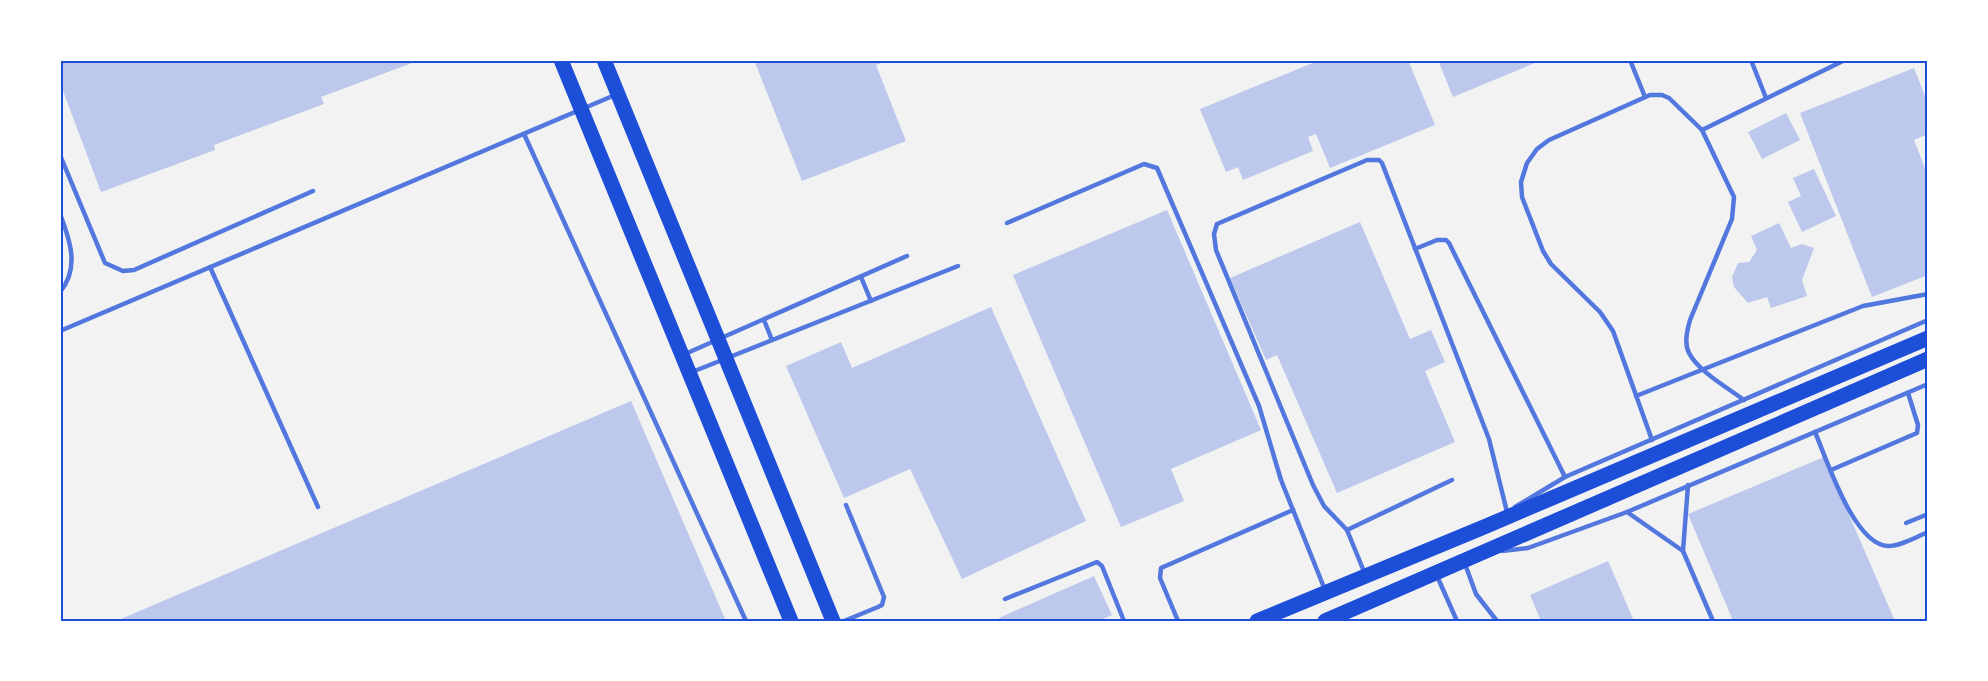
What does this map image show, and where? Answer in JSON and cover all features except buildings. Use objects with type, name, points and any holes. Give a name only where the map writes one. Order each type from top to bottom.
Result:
[{"type":"main road","points":[[561,60],[791,621]]},
{"type":"main road","points":[[603,60],[833,621]]},
{"type":"main road","points":[[1257,621],[1928,338]]},
{"type":"main road","points":[[1324,621],[1928,359]]},
{"type":"lane","points":[[1630,60],[1645,97]]},
{"type":"lane","points":[[1751,60],[1766,98]]},
{"type":"lane","points":[[1702,130],[1845,60]]},
{"type":"lane","points":[[60,331],[618,94]]},
{"type":"lane","points":[[1652,440],[1608,322],[1551,264],[1543,251],[1520,190],[1527,163],[1537,149],[1549,140],[1645,97],[1656,94],[1669,98],[1702,130],[1734,197],[1732,219],[1690,320],[1686,335],[1689,353],[1702,369],[1744,400]]},
{"type":"lane","points":[[524,134],[746,621]]},
{"type":"lane","points":[[60,155],[105,263],[123,271],[134,270],[313,191]]},
{"type":"lane","points":[[1366,576],[1347,530],[1324,506],[1313,485],[1216,249],[1215,227],[1227,219],[1373,159],[1382,163],[1489,439],[1506,512]]},
{"type":"lane","points":[[1007,223],[1144,164],[1157,168],[1259,406],[1278,472],[1326,592]]},
{"type":"lane","points":[[60,214],[73,253],[71,271],[60,292]]},
{"type":"lane","points":[[1415,249],[1437,240],[1446,240],[1449,243],[1565,477]]},
{"type":"lane","points":[[683,355],[907,255]]},
{"type":"lane","points":[[690,373],[958,266]]},
{"type":"lane","points":[[210,267],[318,507]]},
{"type":"lane","points":[[861,277],[871,301]]},
{"type":"lane","points":[[1636,396],[1863,306],[1928,294]]},
{"type":"lane","points":[[764,320],[772,340]]},
{"type":"lane","points":[[1484,527],[1565,477],[1928,320]]},
{"type":"lane","points":[[1488,551],[1528,548],[1627,512],[1928,384]]},
{"type":"lane","points":[[1831,470],[1917,433],[1918,425],[1908,393]]},
{"type":"lane","points":[[1815,432],[1851,513],[1867,537],[1874,543],[1895,545],[1928,532]]},
{"type":"lane","points":[[1347,530],[1452,480]]},
{"type":"lane","points":[[1688,485],[1683,551],[1713,621]]},
{"type":"lane","points":[[844,621],[878,608],[882,605],[884,597],[846,505]]},
{"type":"lane","points":[[1178,621],[1160,578],[1161,568],[1293,510]]},
{"type":"lane","points":[[1627,512],[1683,551]]},
{"type":"lane","points":[[1906,523],[1928,514]]},
{"type":"lane","points":[[1464,561],[1476,594],[1497,621]]},
{"type":"lane","points":[[1005,599],[1097,562],[1102,566],[1124,621]]},
{"type":"lane","points":[[1436,574],[1457,621]]}]
